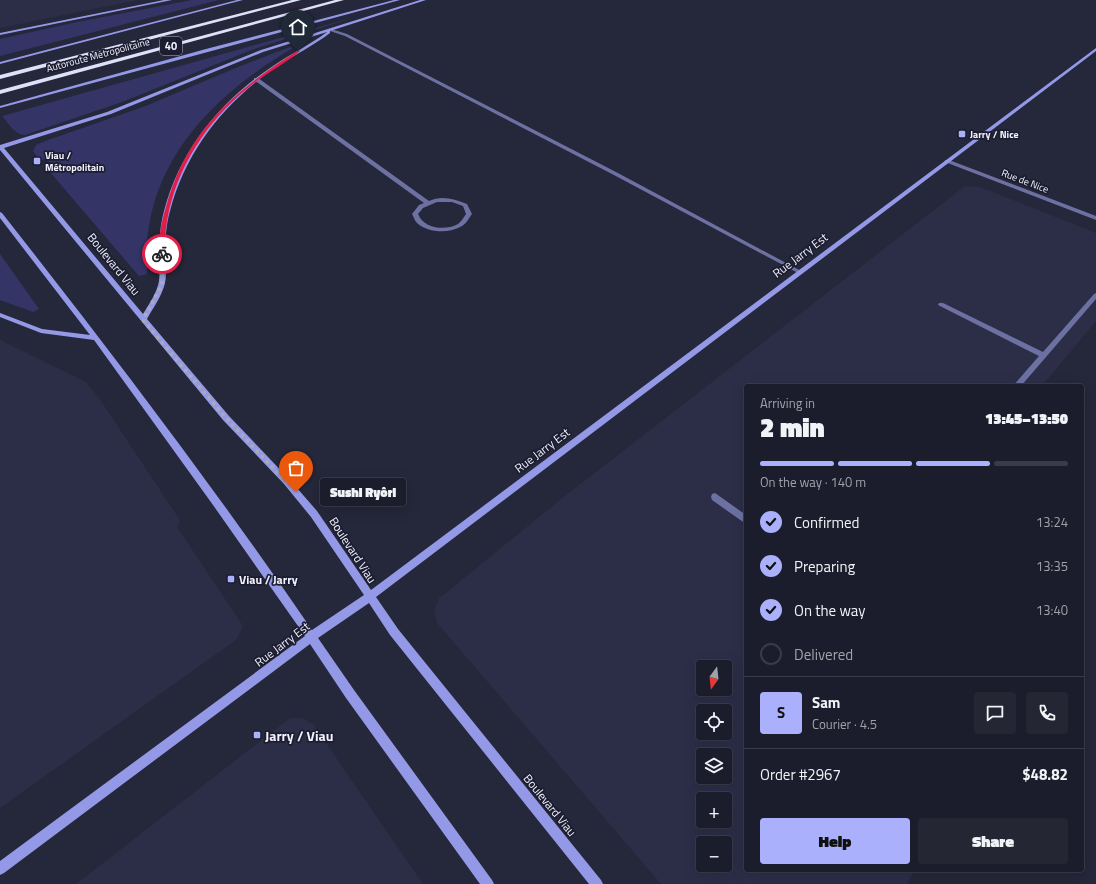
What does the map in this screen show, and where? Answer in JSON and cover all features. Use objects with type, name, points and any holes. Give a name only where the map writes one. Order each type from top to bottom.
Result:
[{"type":"highway","name":"Autoroute Métropolitaine","points":[[0,77],[298,0]]},
{"type":"highway","name":"Autoroute Métropolitaine","points":[[0,92],[341,0]]},
{"type":"main road","points":[[0,34],[170,0]]},
{"type":"main road","points":[[0,63],[241,0]]},
{"type":"main road","points":[[0,107],[222,46],[398,0]]},
{"type":"main road","points":[[0,147],[109,113],[246,57],[424,0]]},
{"type":"main road","points":[[143,320],[162,284],[162,234],[169,203],[182,168],[201,134],[227,104],[256,79],[287,58],[317,42],[331,30]]},
{"type":"main road","name":"Rue Jarry Est","points":[[0,869],[311,637],[369,597],[1096,49]]},
{"type":"main road","name":"Boulevard Viau","points":[[0,147],[226,418],[287,482],[314,514],[394,632],[597,884]]},
{"type":"main road","points":[[0,214],[96,338],[271,578],[350,694],[488,884]]},
{"type":"main road","points":[[0,315],[41,331],[96,338]]},
{"type":"street","points":[[331,30],[346,35],[614,173],[800,272]]},
{"type":"street","points":[[256,79],[428,203],[444,200],[460,202],[466,205],[469,214],[468,219],[456,227],[447,229],[428,228],[416,221],[414,216],[416,211],[428,203]]},
{"type":"street","name":"Rue de Nice","points":[[947,161],[1096,218]]},
{"type":"street","points":[[1019,384],[1096,295]]},
{"type":"street","points":[[941,305],[1044,355]]},
{"type":"street","points":[[715,497],[744,519]]},
{"type":"shaded area","points":[[0,0],[138,0],[0,28]]},
{"type":"shaded area","points":[[192,0],[219,0],[0,56],[0,39],[77,22]]},
{"type":"shaded area","points":[[349,19],[254,49],[122,102],[25,135],[21,135],[15,131],[2,116]]},
{"type":"shaded area","points":[[290,47],[293,48],[244,81],[221,101],[200,122],[182,145],[167,170],[156,197],[148,232],[147,274],[139,276],[44,165],[50,163],[46,159],[40,160],[33,151],[36,145],[45,141],[143,107]]},
{"type":"shaded area","points":[[965,186],[980,187],[1096,233],[1096,321],[1044,384],[744,384],[744,872],[914,872],[907,884],[661,884],[437,623],[434,611],[439,598],[561,499]]},
{"type":"shaded area","points":[[0,254],[39,309],[33,312],[0,300]]},
{"type":"shaded area","points":[[0,340],[86,382],[99,398],[180,520],[177,527],[243,626],[236,640],[0,808]]},
{"type":"shaded area","points":[[290,718],[302,718],[313,724],[423,884],[76,884]]},
{"type":"way so far","points":[[162,254],[162,284],[143,320],[226,418],[296,492]]},
{"type":"place","name":"Jarry / Nice","points":[[962,134]]},
{"type":"place","name":"Viau / Métropolitain","points":[[37,161]]},
{"type":"place","name":"Sushi Ryôri","points":[[296,492]]},
{"type":"place","name":"Viau / Jarry","points":[[231,579]]},
{"type":"place","name":"Jarry / Viau","points":[[257,735]]},
{"type":"route","points":[[162,254],[162,234],[173,190],[182,168],[201,134],[227,104],[246,87],[298,51]]}]
